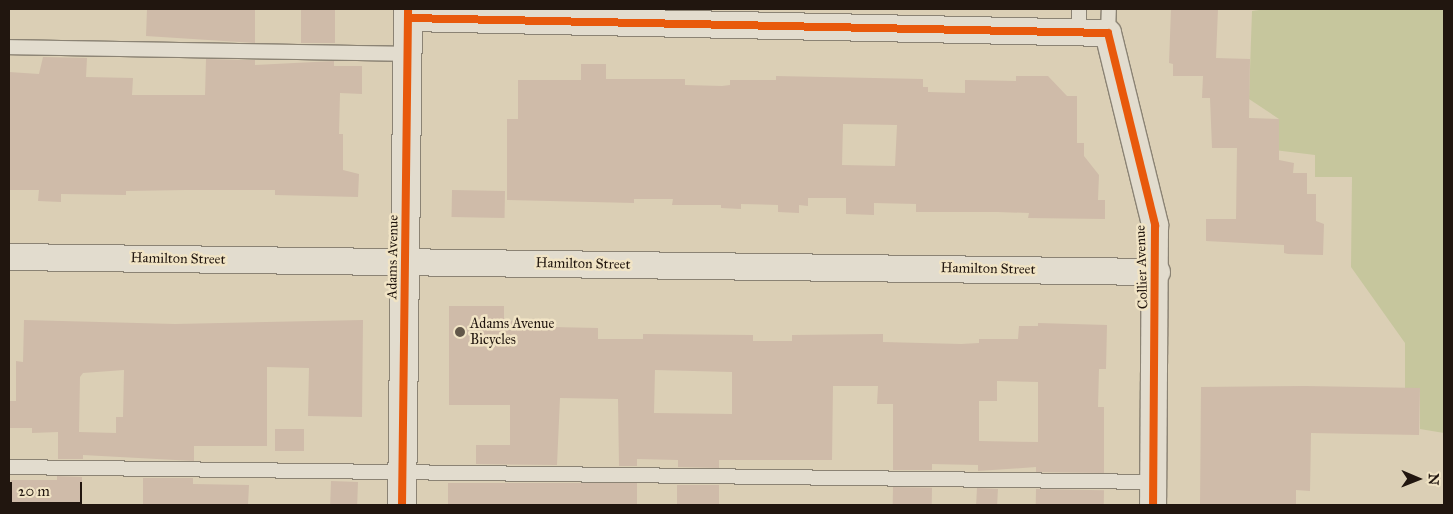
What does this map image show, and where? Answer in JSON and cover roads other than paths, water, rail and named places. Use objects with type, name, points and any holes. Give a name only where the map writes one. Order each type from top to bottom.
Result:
[{"type":"main road","name":"Adams Avenue","points":[[402,505],[408,13]]},
{"type":"street","points":[[408,13],[1108,21]]},
{"type":"street","name":"Collier Avenue","points":[[1108,21],[1155,225],[1157,272],[1153,493]]},
{"type":"street","name":"Hamilton Street","points":[[9,257],[1157,272]]},
{"type":"lane","points":[[9,47],[409,54]]},
{"type":"lane","points":[[9,467],[402,474],[1153,493]]},
{"type":"place","name":"Adams Avenue Bicycles","points":[[460,332]]}]
